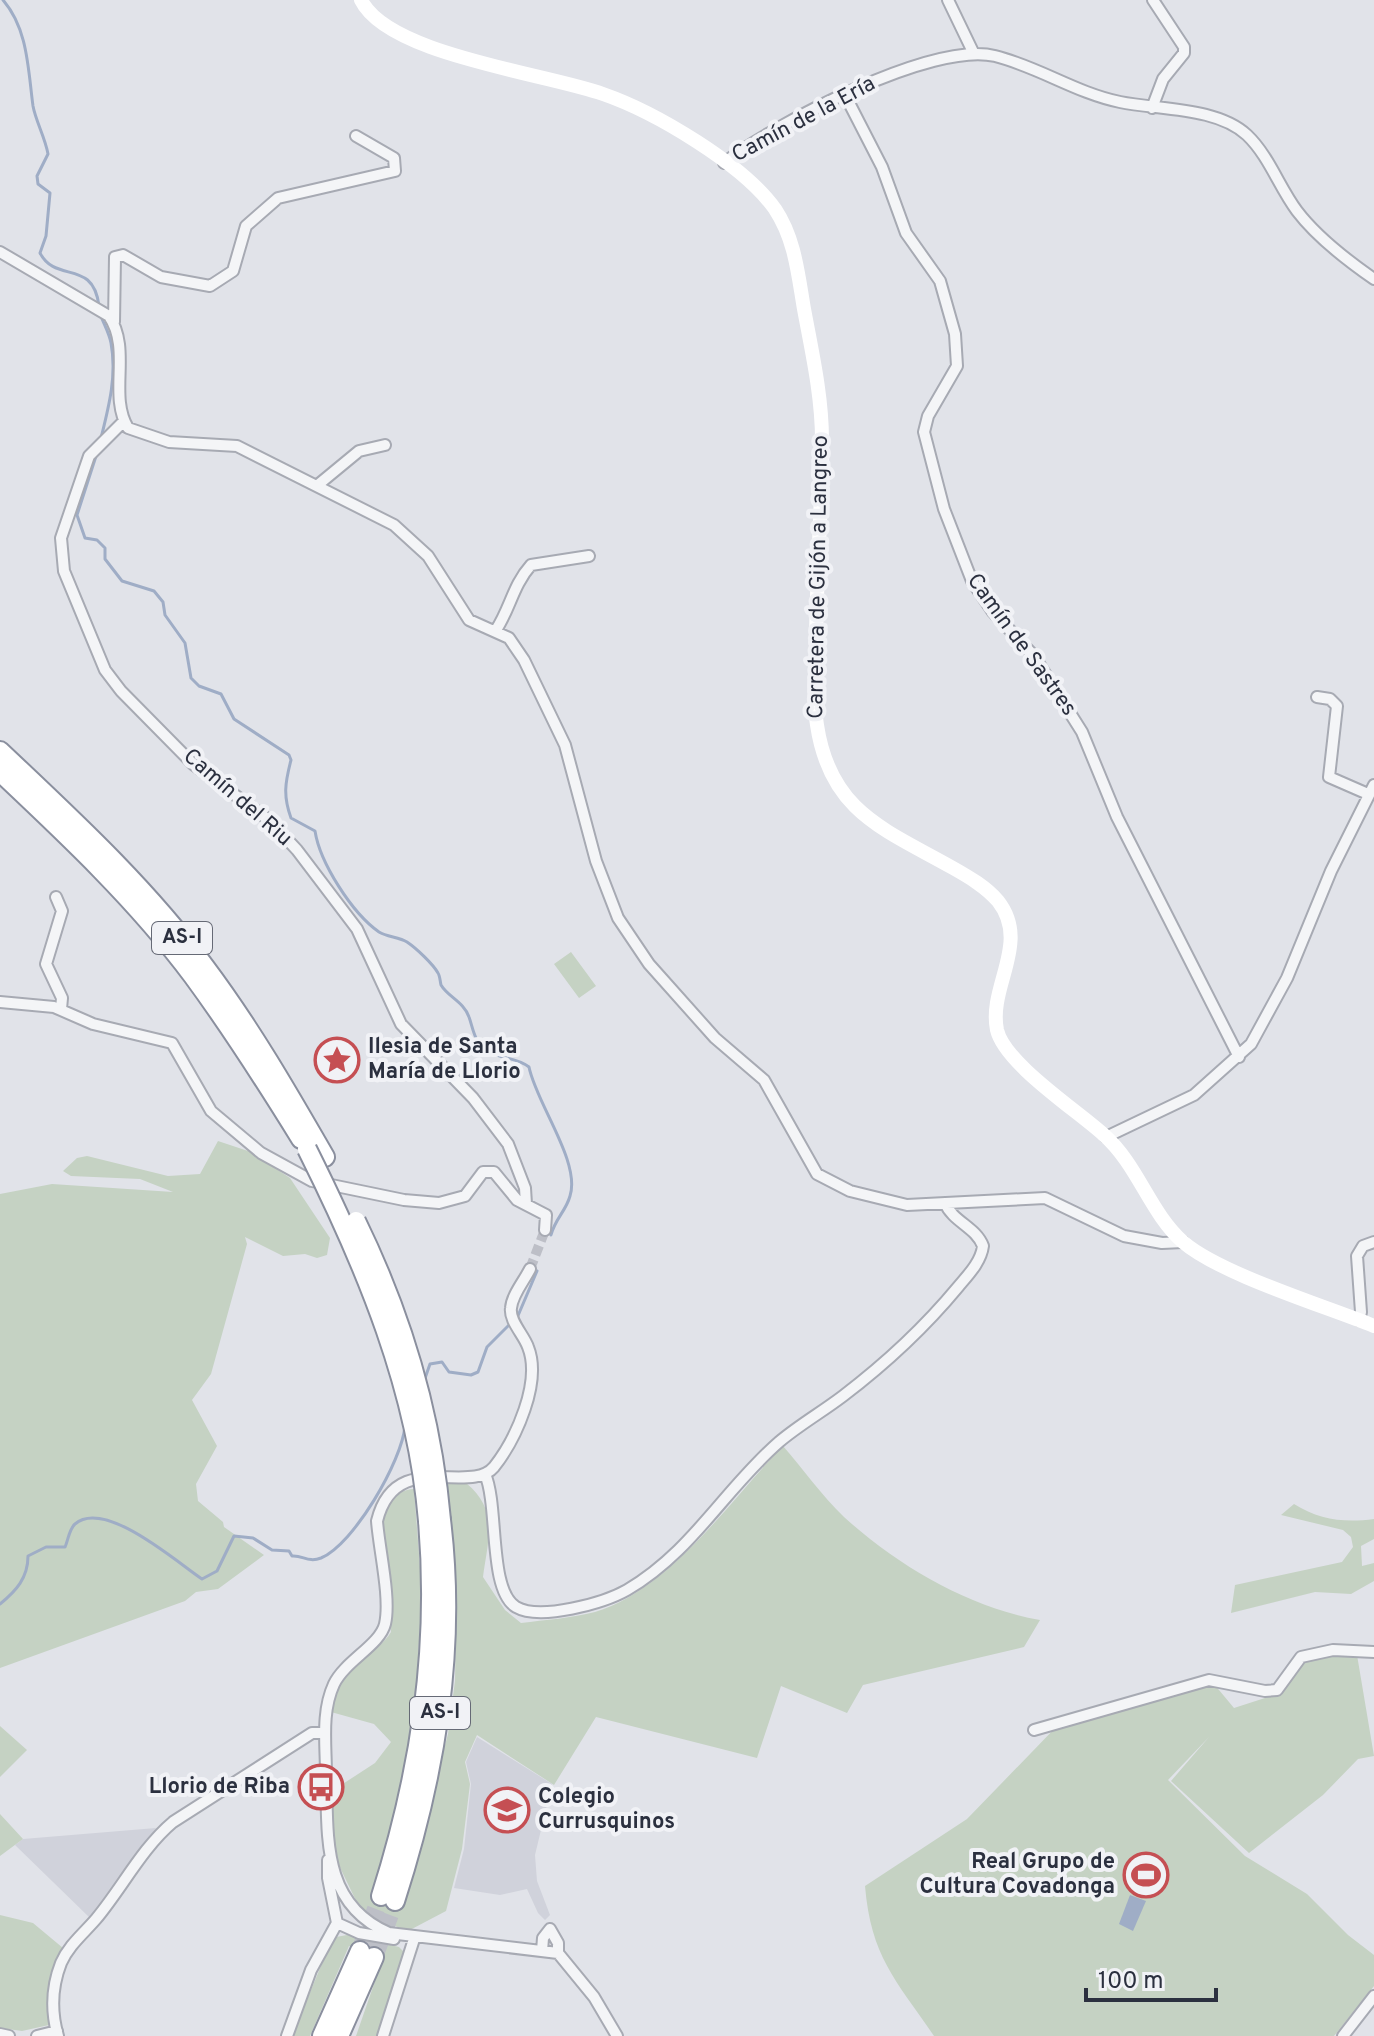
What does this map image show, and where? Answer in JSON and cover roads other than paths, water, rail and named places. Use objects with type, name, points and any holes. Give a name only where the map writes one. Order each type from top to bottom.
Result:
[{"type":"highway","name":"AS-I","points":[[0,751],[122,870],[182,938],[269,1060],[316,1153],[389,1337],[415,1430],[435,1521],[426,1705],[388,1899]]},
{"type":"highway","name":"AS-I","points":[[0,772],[82,852],[162,938],[316,1153]]},
{"type":"highway","points":[[322,2036],[367,1954],[339,2036]]},
{"type":"street","name":"Carretera de Gijón a Langreo","points":[[361,0],[375,21],[402,36],[465,57],[606,95],[644,112],[724,163],[774,207],[788,234],[797,270],[817,385],[822,434],[816,710],[831,777],[845,800],[868,820],[974,880],[1004,909],[1011,929],[1011,949],[997,1011],[997,1031],[1008,1050],[1024,1067],[1106,1137],[1128,1161],[1183,1242],[1219,1263],[1374,1326]]},
{"type":"street","points":[[948,0],[974,54]]},
{"type":"street","points":[[1152,108],[1163,79],[1184,53],[1184,47],[1153,0]]},
{"type":"street","name":"Camín de la Ería","points":[[724,163],[844,93],[932,61],[974,54],[993,55],[1029,67],[1083,93],[1223,119],[1247,135],[1298,212],[1374,279]]},
{"type":"street","name":"Camín de Sastres","points":[[844,93],[882,167],[906,233],[940,281],[955,334],[957,366],[928,416],[924,432],[962,559],[993,612],[1034,656],[1082,732],[1117,817],[1239,1057]]},
{"type":"street","points":[[356,136],[394,158],[395,171],[278,198],[246,226],[233,271],[210,286],[161,277],[123,255],[115,257],[114,324],[120,347],[120,410],[124,421],[134,432],[159,440],[237,446],[319,484],[409,536],[428,556],[469,620],[496,630],[516,647],[565,745],[611,903],[641,955],[715,1038],[764,1080],[817,1174],[850,1191],[907,1205],[1038,1197],[1056,1200],[1124,1236],[1162,1243],[1183,1242]]},
{"type":"street","points":[[0,252],[105,313],[114,324]]},
{"type":"street","name":"Camín del Riu","points":[[124,421],[97,448],[61,538],[64,571],[105,670],[121,691],[193,764],[270,821],[297,850],[357,929],[401,1024],[473,1098],[508,1144],[525,1188],[526,1204]]},
{"type":"street","points":[[319,484],[359,451],[385,445]]},
{"type":"street","points":[[496,630],[506,614],[512,591],[531,565],[589,556]]},
{"type":"street","points":[[1106,1137],[1194,1095],[1239,1057],[1251,1044],[1287,978],[1331,871],[1371,790],[1329,777],[1337,706],[1330,699],[1317,697]]},
{"type":"street","points":[[56,897],[62,911],[46,964],[62,998],[61,1009]]},
{"type":"street","points":[[0,1002],[61,1009],[93,1024],[172,1043],[211,1111],[261,1153],[312,1181],[404,1200],[439,1203],[465,1196],[479,1177],[488,1171],[494,1172],[513,1196],[546,1215],[545,1230]]},
{"type":"street","points":[[485,1474],[494,1500],[499,1579],[504,1595],[518,1608],[550,1611],[599,1602],[650,1575],[706,1524],[777,1444],[845,1395],[914,1336],[978,1261],[982,1252],[980,1239],[954,1218],[945,1203]]},
{"type":"street","points":[[1359,1320],[1357,1256],[1363,1246],[1374,1242]]},
{"type":"street","points":[[287,2036],[311,1970],[337,1923],[328,1878],[325,1733],[328,1702],[338,1676],[374,1641],[386,1620],[377,1521],[380,1506],[388,1495],[412,1480],[428,1476],[485,1474],[499,1460],[533,1387],[531,1354],[511,1307],[530,1269]]},
{"type":"street","points":[[1034,1730],[1209,1680],[1277,1690],[1301,1657],[1333,1650],[1374,1652]]},
{"type":"street","points":[[37,2036],[58,2034],[55,1985],[66,1955],[158,1836],[173,1822],[312,1733],[325,1733]]},
{"type":"street","points":[[328,1858],[351,1905],[365,1921],[409,1938]]},
{"type":"street","points":[[337,1923],[359,1933],[387,1939],[409,1938],[558,1953]]},
{"type":"street","points":[[542,1951],[543,1938],[550,1929],[558,1943],[558,1953],[594,1997],[617,2036]]},
{"type":"street","points":[[383,2036],[409,1938]]},
{"type":"street","points":[[1343,2036],[1374,1996]]},
{"type":"street","points":[[0,2034],[9,2036]]},
{"type":"water","points":[[1130,1895],[1146,1901],[1133,1931],[1119,1924]]},
{"type":"waterway","points":[[3,0],[22,37],[33,106],[48,154],[37,176],[38,184],[50,193],[46,236],[40,253],[55,268],[82,276],[90,282],[99,306]]},
{"type":"waterway","points":[[100,313],[113,355],[113,379],[101,438]]},
{"type":"waterway","points":[[97,453],[77,515],[85,538],[97,540],[105,548],[105,559],[122,581],[154,591],[163,602],[165,615],[185,643],[191,678],[199,686],[221,694],[234,719],[289,755],[286,796],[291,818],[315,831],[330,872],[358,913],[379,932],[407,942],[428,961],[438,973],[444,989],[467,1012],[481,1046],[529,1067],[564,1150],[572,1182],[570,1196],[551,1235]]},
{"type":"waterway","points":[[517,1318],[537,1271]]},
{"type":"waterway","points":[[423,1384],[430,1364],[442,1362],[449,1372],[471,1375],[478,1372],[487,1347],[511,1323]]},
{"type":"waterway","points":[[0,1604],[20,1583],[28,1556],[46,1547],[65,1547],[73,1526],[88,1518],[122,1526],[141,1536],[202,1579],[217,1571],[234,1536],[253,1538],[272,1550],[289,1551],[292,1556],[313,1560],[321,1558],[348,1536],[374,1500],[395,1459],[405,1426]]},
{"type":"tunnel","points":[[530,1269],[545,1230]]},
{"type":"tunnel","points":[[360,1951],[381,1896]]},
{"type":"tunnel","points":[[374,1957],[395,1901]]},
{"type":"place","name":"Ilesia de Santa María de Llorio","points":[[337,1060]]},
{"type":"place","name":"Llorio de Riba","points":[[321,1787]]},
{"type":"place","name":"Colegio Currusquinos","points":[[507,1810]]},
{"type":"place","name":"Real Grupo de Cultura Covadonga","points":[[1146,1875]]}]
